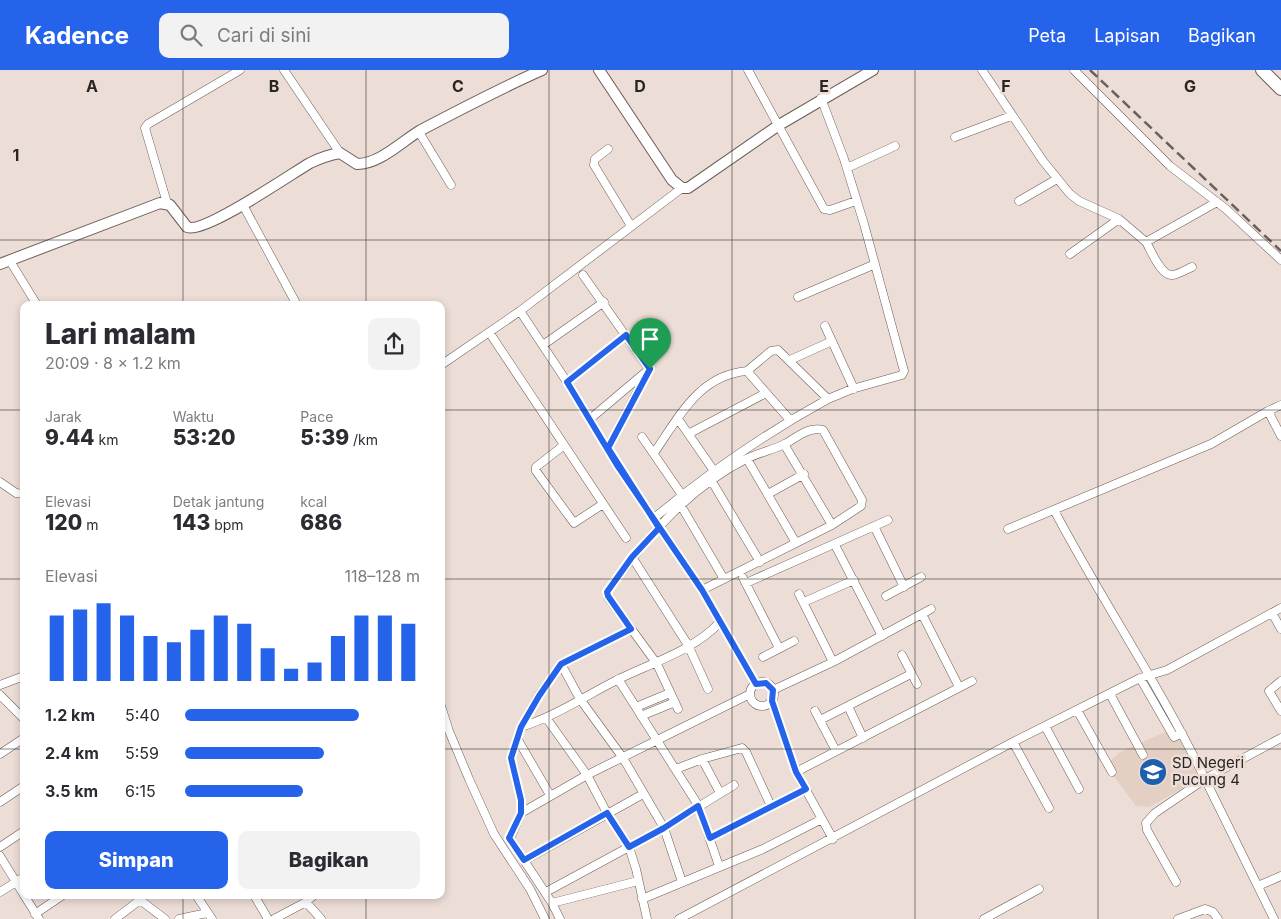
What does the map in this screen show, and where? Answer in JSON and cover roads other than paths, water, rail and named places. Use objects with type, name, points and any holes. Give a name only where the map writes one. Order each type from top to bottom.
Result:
[{"type":"highway","points":[[1262,70],[1281,90]]},
{"type":"highway","points":[[1271,70],[1281,80]]},
{"type":"street","points":[[240,70],[148,124],[145,128],[167,203],[178,212],[188,228],[194,230],[243,205],[312,162],[340,153]]},
{"type":"street","points":[[284,70],[340,153],[352,162],[363,164],[419,132],[542,70]]},
{"type":"street","points":[[598,70],[672,180],[682,188]]},
{"type":"street","points":[[748,70],[824,209],[830,210],[856,201]]},
{"type":"street","points":[[445,362],[520,311],[682,188],[688,188],[821,98],[873,70]]},
{"type":"street","points":[[982,70],[1011,116],[1057,180],[1079,201],[1119,219],[1146,242],[1163,270],[1168,274],[1173,275],[1192,266]]},
{"type":"street","points":[[1074,70],[1170,166],[1217,202],[1281,260]]},
{"type":"street","points":[[653,520],[714,471],[790,420],[828,399],[854,388],[898,376],[904,371],[885,295],[873,265],[847,168],[821,98]]},
{"type":"street","points":[[954,138],[1011,116]]},
{"type":"street","points":[[419,132],[451,185]]},
{"type":"street","points":[[847,168],[895,146]]},
{"type":"street","points":[[608,149],[598,155],[593,162],[630,226]]},
{"type":"street","points":[[1018,201],[1057,180]]},
{"type":"street","points":[[1146,242],[1217,202]]},
{"type":"street","points":[[35,301],[5,262],[135,212],[160,203],[167,203]]},
{"type":"street","points":[[243,205],[295,301]]},
{"type":"street","points":[[1070,254],[1119,219]]},
{"type":"street","points":[[798,297],[873,265]]},
{"type":"street","points":[[583,275],[650,369]]},
{"type":"street","points":[[543,345],[604,302]]},
{"type":"street","points":[[520,311],[567,382],[653,520],[702,590],[756,684]]},
{"type":"street","points":[[825,326],[854,388]]},
{"type":"street","points":[[489,332],[563,446],[626,538]]},
{"type":"street","points":[[567,382],[626,335]]},
{"type":"street","points":[[790,360],[832,341]]},
{"type":"street","points":[[654,453],[694,396],[713,380],[747,371],[775,350],[790,360],[828,399]]},
{"type":"street","points":[[590,419],[650,369]]},
{"type":"street","points":[[608,448],[650,369]]},
{"type":"street","points":[[747,371],[790,420]]},
{"type":"street","points":[[690,433],[766,393]]},
{"type":"street","points":[[1008,529],[1210,444],[1281,405]]},
{"type":"street","points":[[1268,411],[1281,436]]},
{"type":"street","points":[[678,418],[714,471]]},
{"type":"street","points":[[641,716],[676,706],[656,664],[607,594],[632,557],[680,504],[711,480],[747,459],[784,444],[812,429],[823,430],[863,504],[832,525],[702,590]]},
{"type":"street","points":[[642,437],[682,495]]},
{"type":"street","points":[[784,444],[804,474],[832,525]]},
{"type":"street","points":[[563,446],[536,467],[536,471],[574,523],[603,504]]},
{"type":"street","points":[[747,459],[796,543]]},
{"type":"street","points":[[768,494],[804,474]]},
{"type":"street","points":[[711,480],[760,562]]},
{"type":"street","points":[[0,482],[16,493],[20,494]]},
{"type":"street","points":[[680,504],[724,579]]},
{"type":"street","points":[[1054,510],[1106,604],[1149,674],[1182,733],[1274,919]]},
{"type":"street","points":[[779,648],[744,581],[835,545],[888,520]]},
{"type":"street","points":[[874,526],[904,587]]},
{"type":"street","points":[[835,545],[882,636]]},
{"type":"street","points":[[632,557],[688,644],[708,689]]},
{"type":"street","points":[[886,596],[921,577]]},
{"type":"street","points":[[804,602],[854,580]]},
{"type":"street","points":[[799,594],[833,662]]},
{"type":"street","points":[[678,919],[833,839],[1013,742],[1140,678],[1167,670],[1281,608]]},
{"type":"street","points":[[773,690],[833,662],[931,609]]},
{"type":"street","points":[[1272,613],[1281,629]]},
{"type":"street","points":[[922,614],[960,687]]},
{"type":"street","points":[[521,727],[547,719],[618,679],[656,664],[720,622]]},
{"type":"street","points":[[560,919],[546,892],[509,838],[521,813],[521,800],[511,758],[521,727],[561,664],[631,629]]},
{"type":"street","points":[[763,657],[794,641]]},
{"type":"street","points":[[902,655],[917,684]]},
{"type":"street","points":[[561,664],[580,699],[623,758],[664,828],[682,882]]},
{"type":"street","points":[[820,720],[911,674]]},
{"type":"street","points":[[0,685],[20,678]]},
{"type":"street","points":[[1140,678],[1174,738],[1182,733]]},
{"type":"street","points":[[618,679],[698,806],[719,866]]},
{"type":"street","points":[[1281,681],[1270,691],[1281,711]]},
{"type":"street","points":[[796,772],[972,682]]},
{"type":"street","points":[[756,684],[766,683],[773,690]]},
{"type":"street","points":[[521,813],[587,775],[750,694],[756,684]]},
{"type":"street","points":[[773,690],[772,701],[796,772],[833,839]]},
{"type":"street","points":[[636,707],[670,693]]},
{"type":"street","points":[[750,694],[754,703],[758,706],[763,706],[772,701]]},
{"type":"street","points":[[1110,694],[1144,755]]},
{"type":"street","points":[[0,696],[20,715]]},
{"type":"street","points":[[848,706],[863,738]]},
{"type":"street","points":[[1077,710],[1112,772]]},
{"type":"street","points":[[815,711],[836,751]]},
{"type":"street","points":[[445,718],[469,779],[494,834],[530,888],[545,919]]},
{"type":"street","points":[[547,719],[587,775],[607,813],[629,847],[647,919]]},
{"type":"street","points":[[1045,726],[1079,789]]},
{"type":"street","points":[[1176,882],[1147,830],[1146,823],[1155,813],[1205,779],[1281,738]]},
{"type":"street","points":[[518,740],[550,795]]},
{"type":"street","points":[[0,754],[20,741]]},
{"type":"street","points":[[1013,742],[1049,808]]},
{"type":"street","points":[[676,769],[740,748],[744,750],[771,806]]},
{"type":"street","points":[[702,759],[720,793]]},
{"type":"street","points":[[546,892],[664,828],[734,785]]},
{"type":"street","points":[[0,802],[20,789]]},
{"type":"street","points":[[710,838],[806,789]]},
{"type":"street","points":[[524,860],[643,794]]},
{"type":"street","points":[[642,899],[763,849],[822,819]]},
{"type":"street","points":[[0,847],[20,834]]},
{"type":"street","points":[[0,856],[20,888]]},
{"type":"street","points":[[1258,886],[1281,876]]},
{"type":"street","points":[[0,892],[20,880]]},
{"type":"street","points":[[552,903],[638,881]]},
{"type":"street","points":[[984,919],[1039,890]]},
{"type":"street","points":[[26,899],[37,916],[58,899]]},
{"type":"street","points":[[179,919],[210,916],[199,899]]},
{"type":"street","points":[[256,899],[268,919]]},
{"type":"street","points":[[274,919],[309,899]]},
{"type":"street","points":[[115,919],[140,900],[165,919]]},
{"type":"street","points":[[306,902],[321,919]]},
{"type":"street","points":[[1178,919],[1204,909],[1213,912],[1218,919]]},
{"type":"railway","points":[[1090,70],[1281,251]]},
{"type":"place","name":"SD Negeri Pucung 4","points":[[1153,772]]}]
